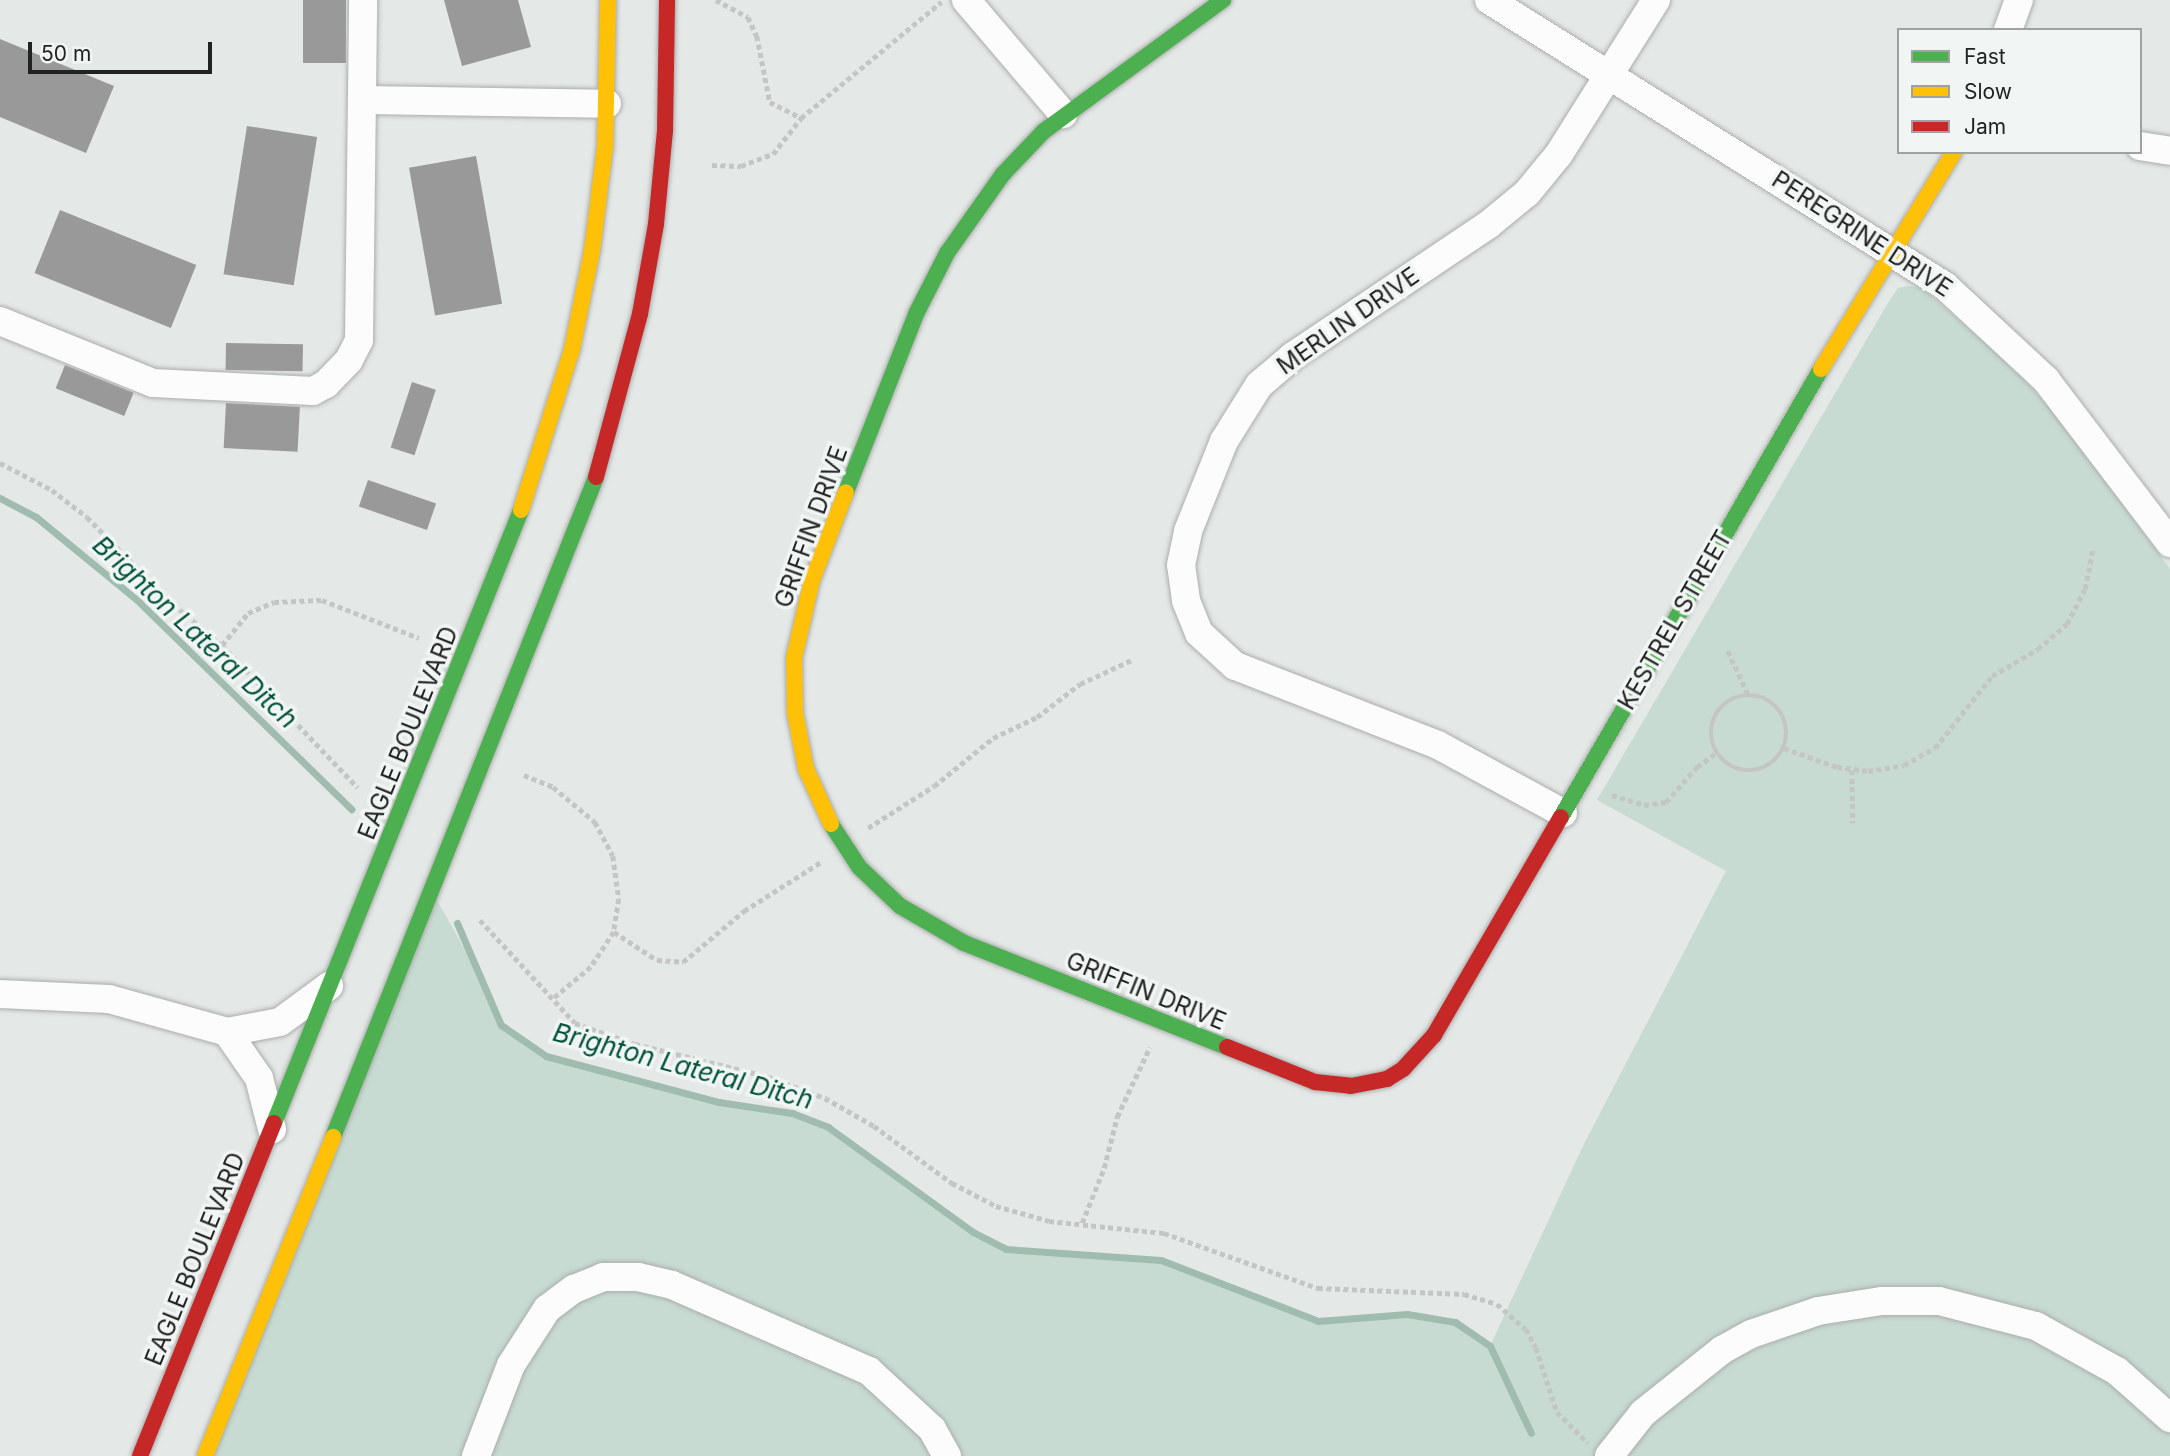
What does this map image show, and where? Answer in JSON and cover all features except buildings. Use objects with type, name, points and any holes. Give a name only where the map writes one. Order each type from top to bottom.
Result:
[{"type":"street","points":[[0,321],[153,383],[313,391],[326,384],[349,360],[359,341],[363,0]]},
{"type":"street","name":"EAGLE BOULEVARD","points":[[140,1456],[504,557],[550,430],[592,251],[607,104],[608,0]]},
{"type":"street","points":[[205,1456],[603,460],[640,314],[656,224],[665,131],[667,0]]},
{"type":"street","name":"GRIFFIN DRIVE","points":[[1223,0],[1063,114],[1003,174],[947,253],[917,312],[808,592],[794,658],[795,713],[806,769],[829,821],[859,867],[900,906],[941,932],[1299,1077],[1351,1086],[1387,1079]]},
{"type":"street","name":"PEREGRINE DRIVE","points":[[1489,0],[1895,253],[1968,305],[2046,380],[2170,543]]},
{"type":"street","name":"MERLIN DRIVE","points":[[1563,813],[1448,750],[1235,666],[1199,633],[1186,600],[1181,565],[1188,531],[1224,441],[1259,385],[1293,356],[1508,210],[1545,174],[1656,0]]},
{"type":"street","points":[[2009,28],[2019,0]]},
{"type":"street","points":[[954,1],[1063,114]]},
{"type":"street","points":[[363,100],[607,104]]},
{"type":"street","points":[[2142,146],[2170,151]]},
{"type":"street","name":"KESTREL STREET","points":[[1387,1079],[1403,1069],[1434,1035],[1825,362],[1895,253],[1953,154]]},
{"type":"street","points":[[0,995],[110,999],[227,1032],[280,1022],[331,985]]},
{"type":"street","points":[[227,1032],[259,1078],[272,1129]]},
{"type":"street","points":[[475,1456],[511,1364],[547,1309],[574,1289],[603,1277],[638,1277],[672,1285],[869,1371],[932,1429],[947,1456]]},
{"type":"street","points":[[1599,1450],[1722,1350],[1751,1334],[1807,1315],[1882,1301],[1939,1301],[2036,1326],[2117,1371],[2170,1418]]},
{"type":"path","points":[[716,0],[741,11],[753,25],[770,102],[801,118]]},
{"type":"path","points":[[712,165],[741,166],[763,160],[781,147],[801,118],[954,1]]},
{"type":"path","points":[[0,463],[52,490],[87,517],[173,604],[222,645],[358,788]]},
{"type":"path","points":[[1784,748],[1852,770],[1904,765],[1935,748],[1992,676],[2038,649],[2067,624],[2085,589],[2093,548]]},
{"type":"path","points":[[222,645],[248,613],[274,602],[323,600],[419,638]]},
{"type":"path","points":[[1728,651],[1749,696]]},
{"type":"path","points":[[861,834],[934,786],[993,738],[1037,717],[1080,684],[1132,660]]},
{"type":"path","points":[[1749,696],[1769,701],[1779,710],[1787,735],[1784,748],[1769,766],[1746,771],[1734,769],[1716,753],[1711,730],[1714,718],[1732,699],[1749,696]]},
{"type":"path","points":[[1612,794],[1644,805],[1666,802],[1697,767],[1716,753]]},
{"type":"path","points":[[1852,770],[1853,823]]},
{"type":"path","points":[[524,775],[554,787],[595,822],[613,856],[619,899],[614,932],[591,967],[554,998]]},
{"type":"path","points":[[614,932],[657,960],[683,962],[744,911],[828,857]]},
{"type":"path","points":[[480,920],[575,1023],[635,1044],[769,1077],[825,1098],[874,1126],[952,1183],[996,1206],[1049,1220],[1164,1233],[1318,1288],[1464,1294],[1497,1304],[1525,1329],[1536,1348],[1557,1412],[1599,1450]]},
{"type":"path","points":[[1082,1223],[1104,1168],[1117,1117],[1153,1040]]},
{"type":"green space","points":[[1898,288],[1922,288],[2010,364],[2060,419],[2170,569],[2170,1456],[207,1456],[434,895],[490,994],[501,1025],[546,1056],[719,1102],[792,1113],[828,1127],[973,1232],[1006,1249],[1161,1260],[1318,1321],[1407,1314],[1455,1322],[1490,1346],[1583,1146],[1726,871],[1597,800],[1888,303]]},
{"type":"waterway","name":"Brighton Lateral Ditch","points":[[0,498],[36,517],[136,599],[351,809]]},
{"type":"waterway","name":"Brighton Lateral Ditch","points":[[457,923],[501,1025],[546,1056],[719,1102],[792,1113],[828,1127],[973,1232],[1006,1249],[1161,1260],[1318,1321],[1407,1314],[1455,1322],[1490,1346],[1531,1433]]},
{"type":"traffic: fast","points":[[846,492],[917,312],[947,253],[1003,174],[1044,131],[1223,0]]},
{"type":"traffic: fast","points":[[1561,817],[1821,369]]},
{"type":"traffic: fast","points":[[333,1137],[596,477]]},
{"type":"traffic: fast","points":[[274,1123],[521,510]]},
{"type":"traffic: fast","points":[[831,824],[859,867],[900,906],[964,943],[1227,1047]]},
{"type":"traffic: slow","points":[[521,510],[572,349],[592,251],[605,147],[608,0]]},
{"type":"traffic: slow","points":[[1821,369],[1953,154]]},
{"type":"traffic: slow","points":[[831,824],[806,769],[795,713],[794,658],[812,580],[846,492]]},
{"type":"traffic: slow","points":[[205,1456],[333,1137]]},
{"type":"traffic: jam","points":[[596,477],[640,314],[656,224],[665,131],[667,0]]},
{"type":"traffic: jam","points":[[1227,1047],[1315,1082],[1351,1086],[1387,1079],[1403,1069],[1434,1035],[1561,817]]},
{"type":"traffic: jam","points":[[140,1456],[274,1123]]}]
